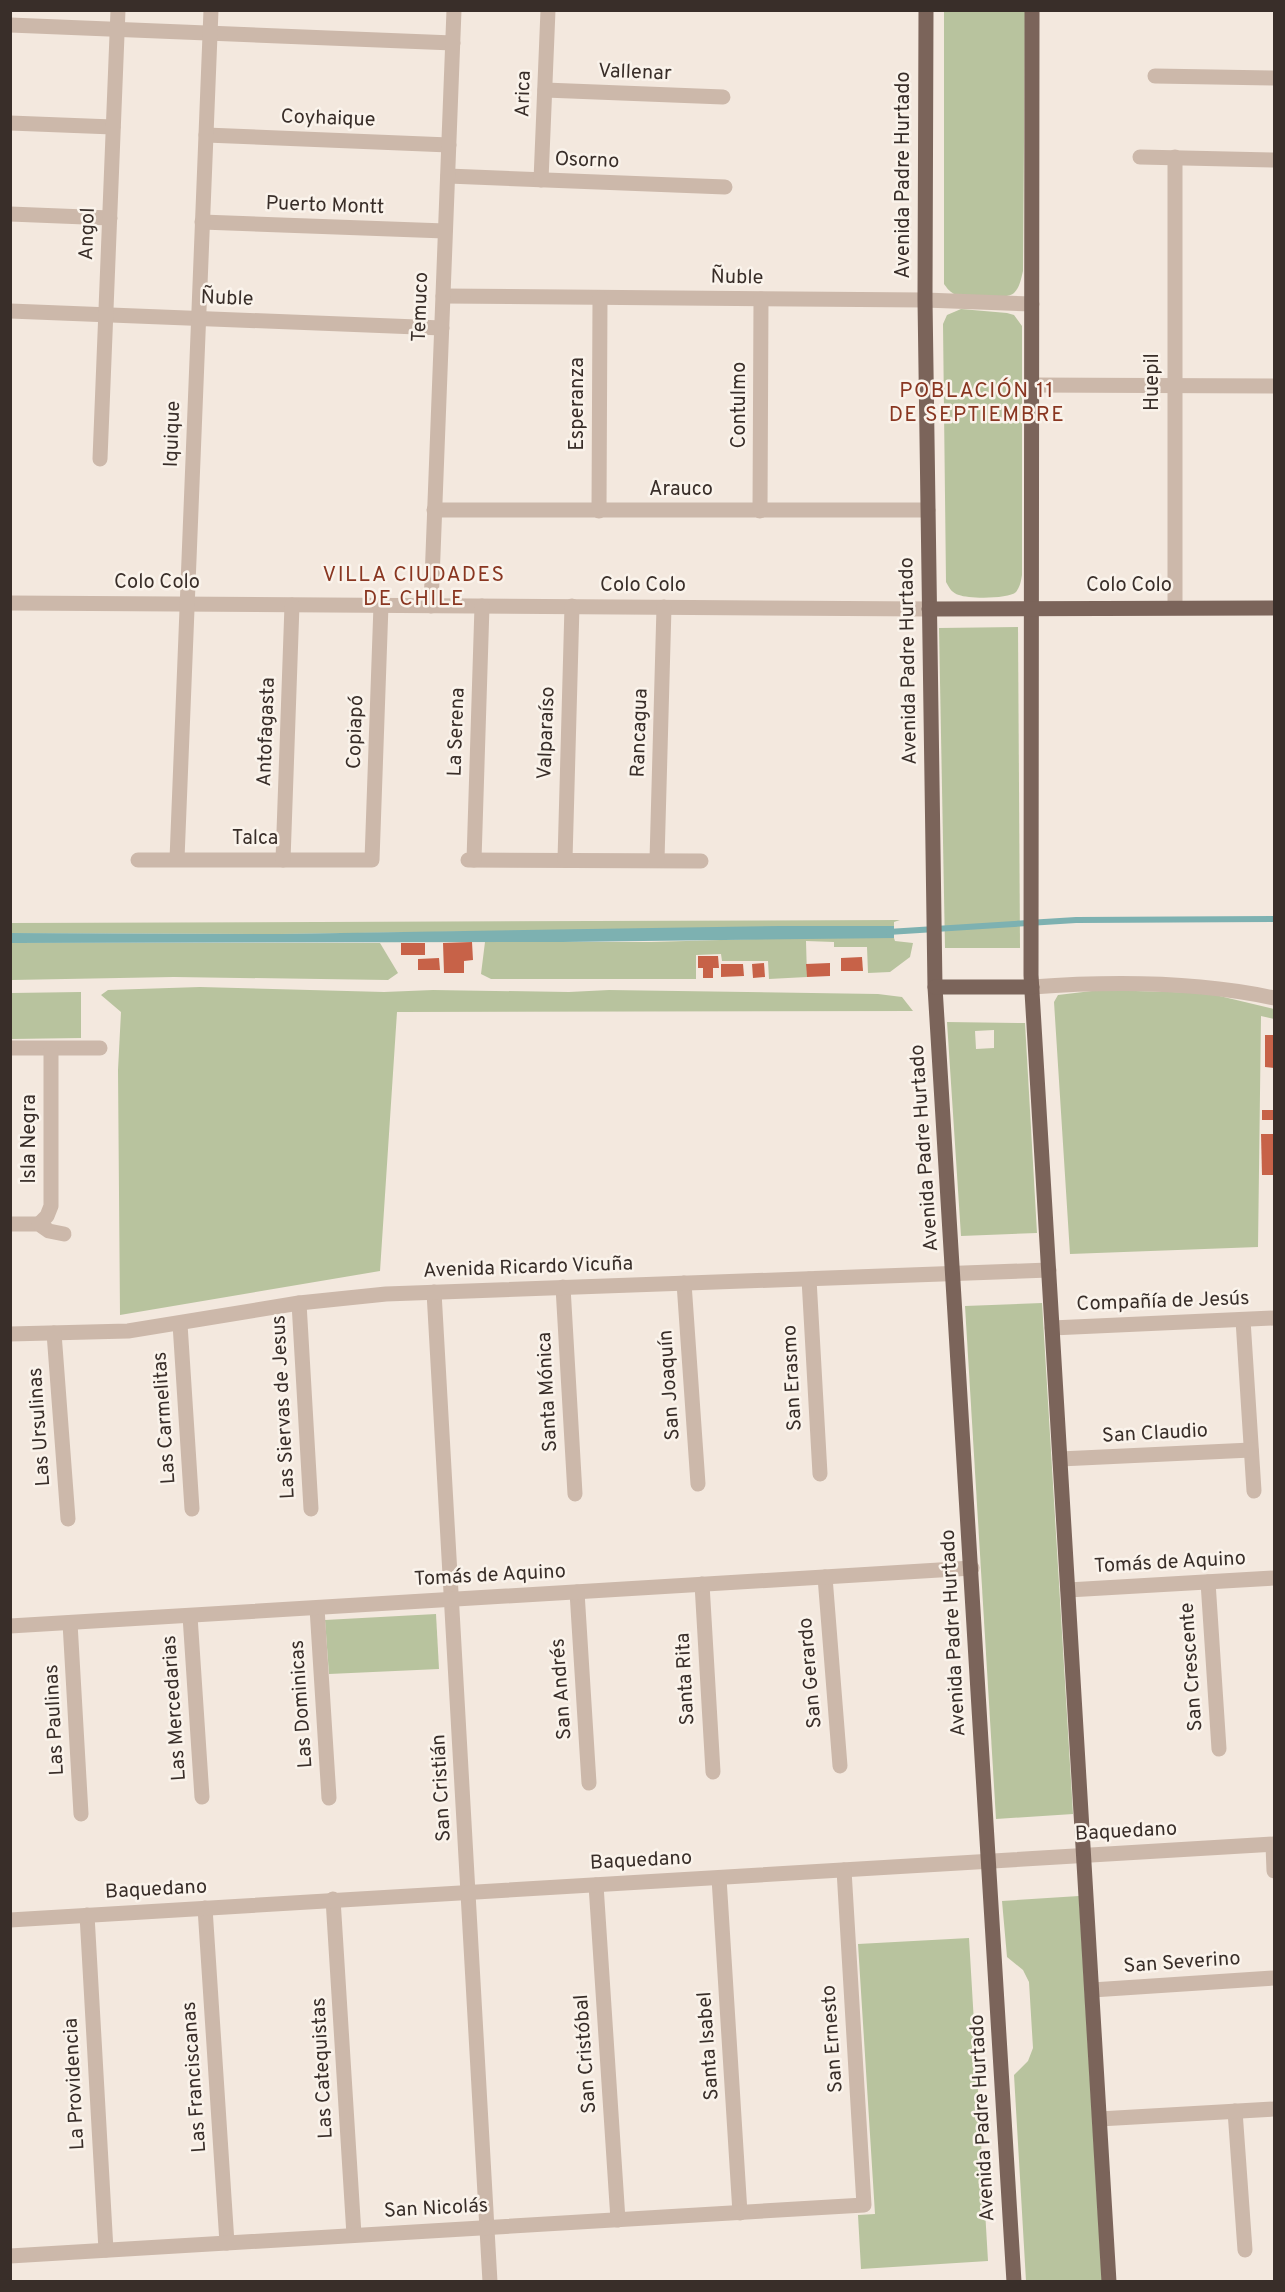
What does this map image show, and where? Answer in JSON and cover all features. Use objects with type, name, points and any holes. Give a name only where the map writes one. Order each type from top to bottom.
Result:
[{"type":"main road","name":"Avenida Padre Hurtado","points":[[926,10],[925,300],[935,987],[1014,2282]]},
{"type":"main road","points":[[1032,10],[1030,936],[1109,2282]]},
{"type":"main road","name":"Colo Colo","points":[[928,609],[1275,608]]},
{"type":"main road","points":[[935,987],[1032,987]]},
{"type":"street","name":"Angol","points":[[100,459],[118,10]]},
{"type":"street","name":"Iquique","points":[[177,859],[211,10]]},
{"type":"street","name":"Temuco","points":[[430,606],[454,10]]},
{"type":"street","name":"Arica","points":[[541,180],[548,10]]},
{"type":"street","points":[[10,24],[453,42]]},
{"type":"street","points":[[1155,76],[1275,78]]},
{"type":"street","name":"Vallenar","points":[[545,90],[723,97]]},
{"type":"street","points":[[10,123],[114,127]]},
{"type":"street","name":"Coyhaique","points":[[206,135],[449,145]]},
{"type":"street","points":[[1140,157],[1275,160]]},
{"type":"street","name":"Huepil","points":[[1175,157],[1175,608]]},
{"type":"street","name":"Osorno","points":[[448,176],[725,187]]},
{"type":"street","points":[[10,214],[110,218]]},
{"type":"street","name":"Puerto Montt","points":[[202,222],[445,231]]},
{"type":"street","name":"Ñuble","points":[[443,296],[925,300],[1032,304]]},
{"type":"street","name":"Esperanza","points":[[599,511],[600,298]]},
{"type":"street","name":"Contulmo","points":[[760,511],[761,300]]},
{"type":"street","name":"Ñuble","points":[[10,311],[442,328]]},
{"type":"street","points":[[1030,385],[1275,386]]},
{"type":"street","name":"Arauco","points":[[434,510],[928,510]]},
{"type":"street","name":"Colo Colo","points":[[10,603],[928,609]]},
{"type":"street","name":"Antofagasta","points":[[283,860],[292,605]]},
{"type":"street","name":"Copiapó","points":[[372,860],[381,605]]},
{"type":"street","name":"La Serena","points":[[482,606],[471,860],[565,860]]},
{"type":"street","name":"Valparaíso","points":[[565,860],[572,606]]},
{"type":"street","name":"Rancagua","points":[[657,860],[664,607]]},
{"type":"street","name":"Talca","points":[[138,860],[372,860]]},
{"type":"street","points":[[565,860],[701,861]]},
{"type":"street","points":[[1032,987],[1137,983],[1193,986],[1275,998]]},
{"type":"street","points":[[10,1048],[100,1048]]},
{"type":"street","name":"Isla Negra","points":[[39,1224],[47,1216],[51,1206],[51,1049]]},
{"type":"street","points":[[10,1224],[39,1224],[49,1231],[64,1234]]},
{"type":"street","name":"Avenida Ricardo Vicuña","points":[[10,1334],[128,1330],[180,1324],[298,1303],[375,1294],[1049,1270]]},
{"type":"street","name":"San Erasmo","points":[[809,1279],[819,1474]]},
{"type":"street","name":"San Joaquín","points":[[684,1283],[698,1484]]},
{"type":"street","name":"Santa Mónica","points":[[563,1287],[575,1494]]},
{"type":"street","name":"San Cristián","points":[[434,1292],[490,2282]]},
{"type":"street","name":"Las Siervas de Jesus","points":[[298,1303],[311,1509]]},
{"type":"street","name":"Compañía de Jesús","points":[[1052,1328],[1275,1318]]},
{"type":"street","points":[[1243,1320],[1254,1491]]},
{"type":"street","name":"Las Carmelitas","points":[[180,1324],[192,1509]]},
{"type":"street","name":"Las Ursulinas","points":[[54,1333],[68,1519]]},
{"type":"street","name":"San Claudio","points":[[1060,1459],[1251,1450]]},
{"type":"street","name":"Tomás de Aquino","points":[[10,1626],[972,1568]]},
{"type":"street","name":"San Gerardo","points":[[825,1577],[840,1766]]},
{"type":"street","name":"Tomás de Aquino","points":[[1068,1590],[1275,1578]]},
{"type":"street","name":"San Crescente","points":[[1208,1582],[1219,1749]]},
{"type":"street","name":"Santa Rita","points":[[702,1584],[713,1772]]},
{"type":"street","name":"San Andrés","points":[[577,1592],[589,1784]]},
{"type":"street","name":"Las Dominicas","points":[[317,1608],[329,1798]]},
{"type":"street","name":"Las Mercedarias","points":[[190,1616],[202,1797]]},
{"type":"street","name":"Las Paulinas","points":[[70,1623],[81,1814]]},
{"type":"street","points":[[1274,1844],[1275,1871]]},
{"type":"street","name":"Baquedano","points":[[10,1920],[1274,1844]]},
{"type":"street","name":"San Ernesto","points":[[844,1870],[864,2205]]},
{"type":"street","name":"Santa Isabel","points":[[719,1878],[740,2213]]},
{"type":"street","name":"San Cristóbal","points":[[596,1885],[618,2220]]},
{"type":"street","name":"Las Catequistas","points":[[333,1899],[354,2235]]},
{"type":"street","name":"Las Franciscanas","points":[[205,1908],[227,2243]]},
{"type":"street","name":"La Providencia","points":[[87,1915],[106,2250]]},
{"type":"street","name":"San Severino","points":[[1092,1990],[1275,1978]]},
{"type":"street","points":[[1099,2119],[1275,2109]]},
{"type":"street","points":[[1235,2111],[1245,2250]]},
{"type":"street","name":"San Nicolás","points":[[10,2256],[864,2205]]},
{"type":"green space","points":[[944,11],[1025,11],[1023,271],[1018,288],[1014,293],[1003,297],[984,298],[954,294],[944,284]]},
{"type":"green space","points":[[961,309],[1007,313],[1014,315],[1022,326],[1022,575],[1016,592],[1006,596],[989,598],[964,596],[953,592],[946,582],[943,324],[947,315]]},
{"type":"green space","points":[[1018,627],[1020,948],[945,948],[939,628]]},
{"type":"green space","points":[[900,920],[894,922],[894,926],[280,934],[11,933],[10,923]]},
{"type":"green space","points":[[823,937],[894,938],[895,941],[913,943],[910,957],[890,972],[868,973],[867,947],[834,947],[834,942],[806,941],[807,977],[769,979],[768,961],[722,961],[721,954],[696,955],[696,979],[491,979],[481,974],[485,942],[651,942]]},
{"type":"green space","points":[[11,943],[380,943],[398,973],[388,980],[174,977],[11,980]]},
{"type":"green space","points":[[200,987],[384,992],[609,990],[878,994],[902,997],[913,1011],[397,1012],[380,1271],[120,1315],[118,1070],[121,1012],[101,995],[108,990]]},
{"type":"green space","points":[[1100,990],[1207,993],[1274,1009],[1274,1019],[1261,1016],[1258,1247],[1070,1254],[1054,1002],[1058,995]]},
{"type":"green space","points":[[81,992],[81,1038],[11,1039],[11,993]]},
{"type":"green space","points":[[947,1022],[1025,1023],[1037,1233],[961,1236]],"holes":[[[994,1030],[994,1048],[976,1049],[975,1031]]]},
{"type":"green space","points":[[1042,1303],[1073,1814],[996,1819],[965,1306]]},
{"type":"green space","points":[[436,1614],[439,1669],[329,1674],[325,1620]]},
{"type":"green space","points":[[1079,1896],[1102,2281],[1026,2281],[1014,2075],[1028,2061],[1033,2048],[1029,1982],[1023,1970],[1007,1957],[1002,1901]]},
{"type":"green space","points":[[969,1938],[988,2261],[861,2269],[858,2215],[875,2214],[858,1944]]},
{"type":"water","points":[[894,926],[894,938],[563,942],[10,943],[11,933],[280,934]]},
{"type":"building","points":[[472,942],[473,960],[464,961],[464,973],[444,973],[443,943]]},
{"type":"building","points":[[401,943],[425,943],[425,955],[401,955]]},
{"type":"building","points":[[698,956],[718,956],[719,968],[713,968],[713,978],[703,978],[703,968],[698,968]]},
{"type":"building","points":[[862,957],[863,971],[841,971],[841,958]]},
{"type":"building","points":[[439,958],[440,970],[418,970],[418,959]]},
{"type":"building","points":[[764,963],[765,977],[753,978],[752,964]]},
{"type":"building","points":[[830,963],[830,976],[807,977],[806,964]]},
{"type":"building","points":[[721,964],[743,964],[744,976],[721,977]]},
{"type":"building","points":[[1265,1035],[1274,1035],[1274,1068],[1265,1067]]},
{"type":"building","points":[[1262,1110],[1274,1110],[1274,1120],[1262,1120]]},
{"type":"building","points":[[1261,1134],[1274,1134],[1274,1175],[1262,1175]]},
{"type":"waterway","points":[[888,932],[1076,920],[1274,919]]},
{"type":"district","name":"POBLACIÓN 11 DE SEPTIEMBRE","points":[[977,403]]},
{"type":"district","name":"VILLA CIUDADES DE CHILE","points":[[414,587]]}]
